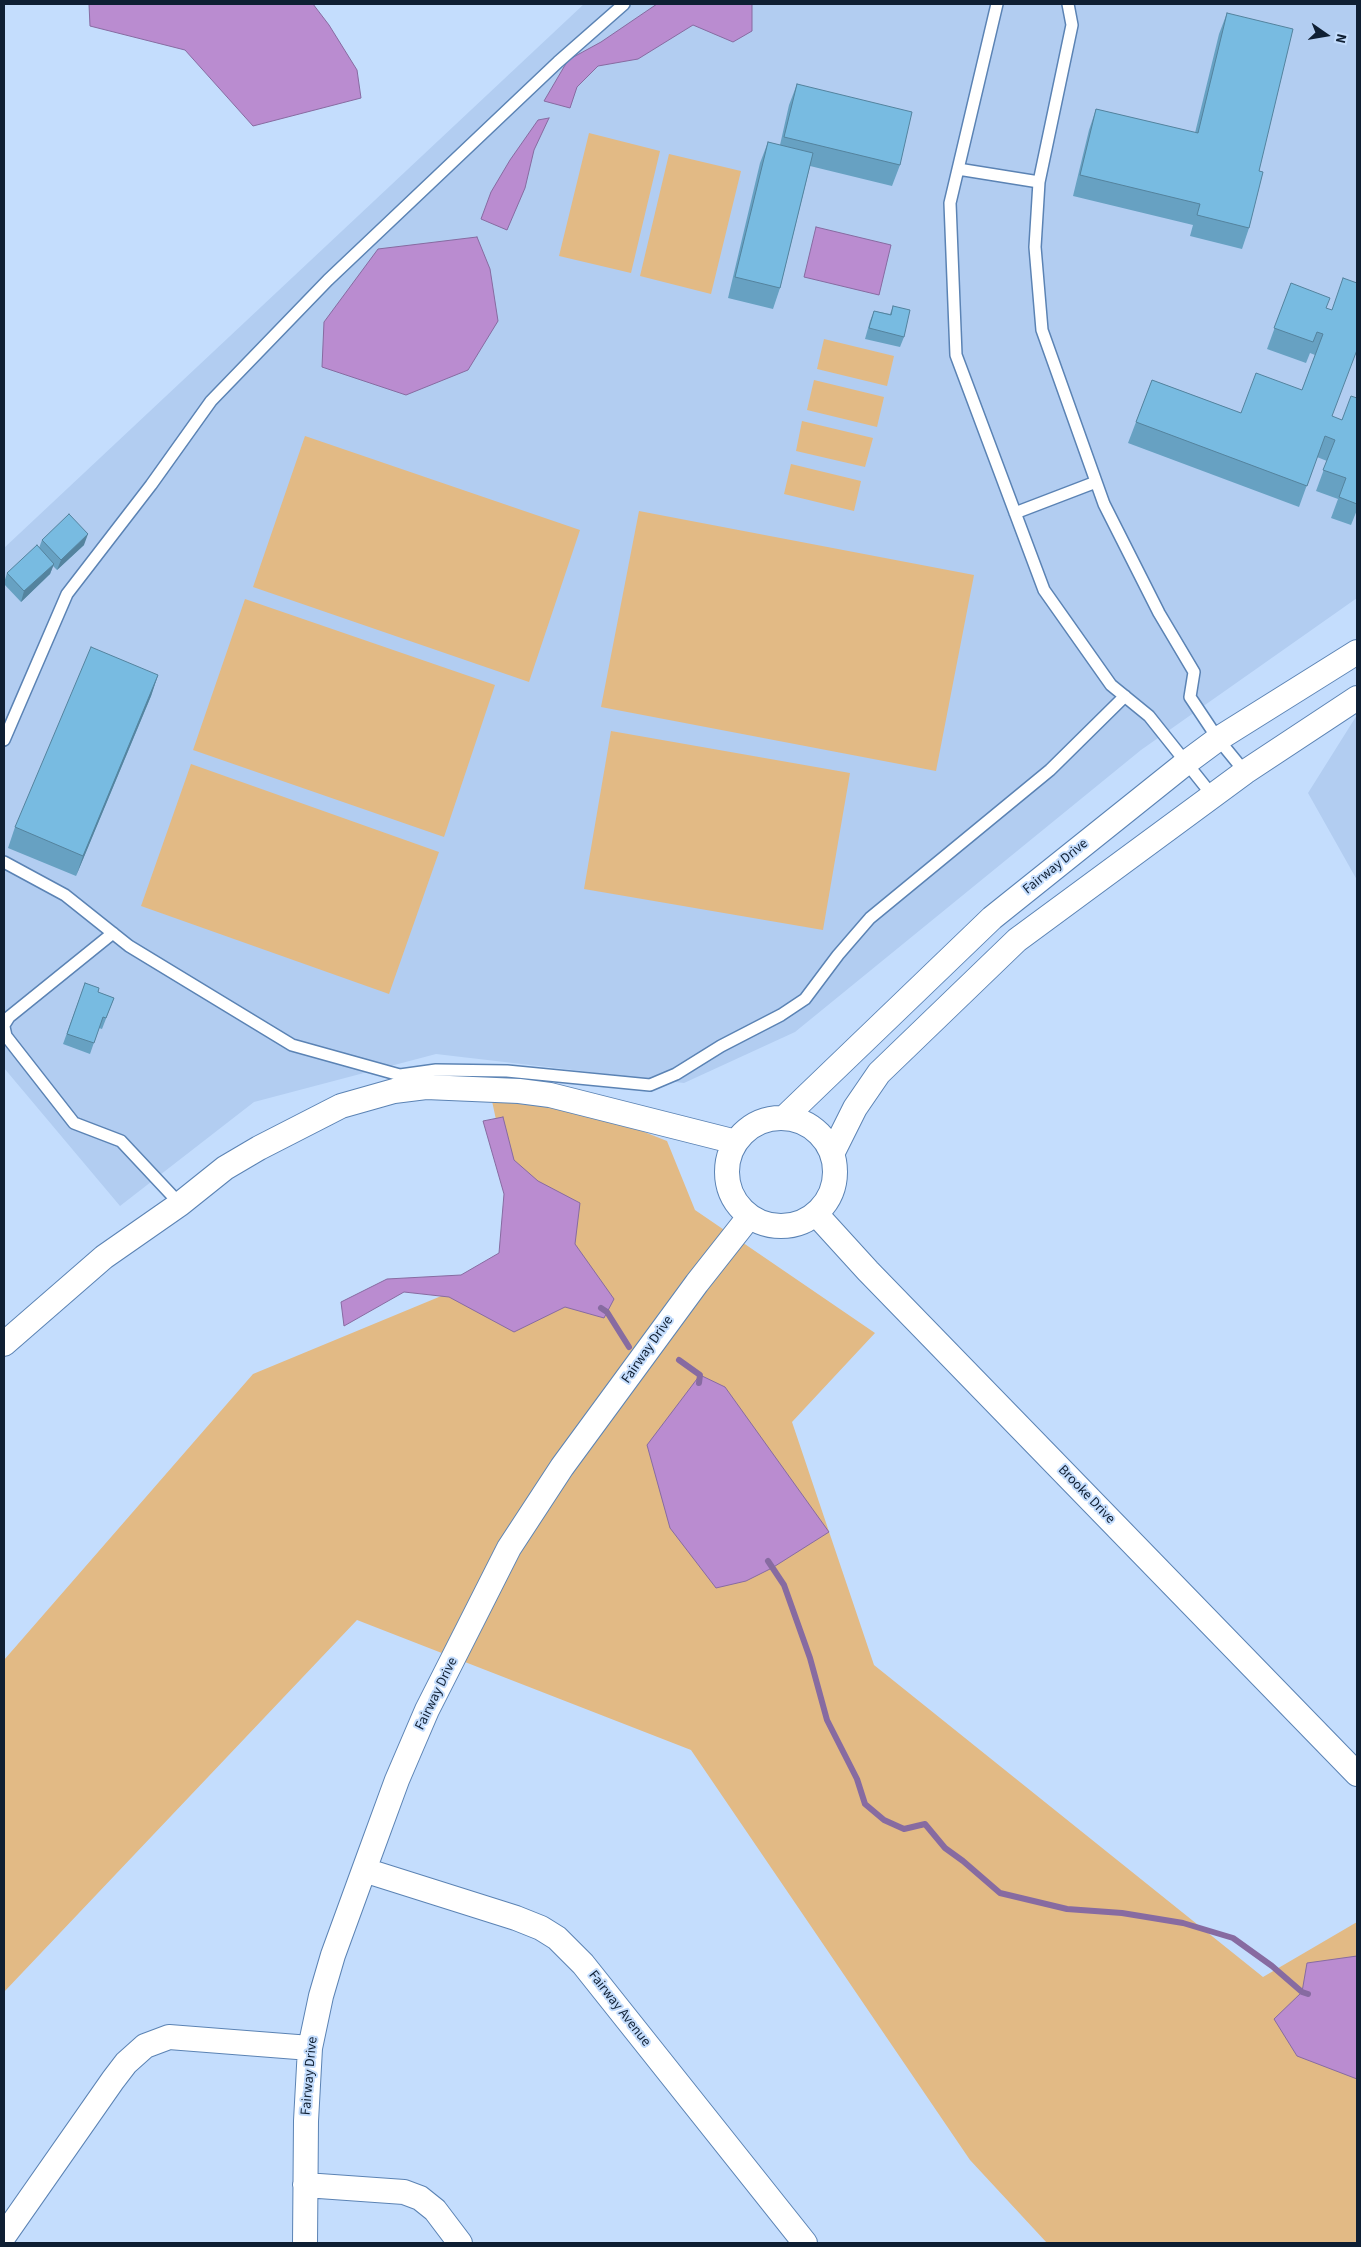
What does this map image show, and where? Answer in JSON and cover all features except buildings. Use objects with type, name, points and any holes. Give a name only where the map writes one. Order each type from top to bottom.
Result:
[{"type":"street","name":"Fairway Drive","points":[[784,1118],[992,918],[1218,739],[1357,652]]},
{"type":"street","points":[[832,1154],[855,1108],[879,1073],[1017,940],[1212,795],[1357,698]]},
{"type":"street","points":[[4,1344],[104,1257],[180,1204],[225,1168],[259,1148],[341,1106],[394,1091],[444,1087],[518,1090],[550,1095],[736,1142]]},
{"type":"street","points":[[784,1118],[799,1121],[813,1128],[825,1140],[832,1154],[835,1169],[834,1184],[828,1199],[816,1215],[803,1222],[785,1227],[766,1225],[749,1218],[735,1202],[727,1182],[728,1161],[736,1142],[745,1131],[757,1123],[770,1119],[784,1118]]},
{"type":"street","name":"Brooke Drive","points":[[816,1215],[1357,1774]]},
{"type":"street","name":"Fairway Drive","points":[[305,2243],[306,2121],[310,2048],[321,1996],[333,1955],[397,1780],[427,1710],[509,1548],[562,1467],[696,1283],[749,1218]]},
{"type":"street","name":"Fairway Avenue","points":[[364,1870],[516,1918],[541,1928],[556,1938],[583,1964],[805,2243]]},
{"type":"street","points":[[4,2236],[113,2080],[126,2063],[145,2046],[169,2036],[310,2048]]},
{"type":"street","points":[[305,2185],[404,2192],[420,2198],[435,2210],[460,2243]]},
{"type":"lane","points":[[4,740],[67,594],[151,485],[211,401],[328,280],[558,62],[624,4]]},
{"type":"lane","points":[[996,4],[950,203],[956,355],[1044,590],[1111,685],[1149,716],[1212,795]]},
{"type":"lane","points":[[1068,4],[1072,25],[1039,182],[1035,247],[1042,330],[1104,504],[1159,613],[1194,672],[1190,697],[1218,739],[1245,772]]},
{"type":"lane","points":[[958,169],[1039,182]]},
{"type":"lane","points":[[1015,512],[1096,482]]},
{"type":"lane","points":[[400,1075],[436,1070],[507,1072],[650,1085],[676,1074],[721,1046],[781,1015],[805,998],[838,955],[870,918],[1050,770],[1125,696]]},
{"type":"lane","points":[[4,862],[66,895],[128,946],[292,1044],[444,1087]]},
{"type":"lane","points":[[113,933],[9,1017],[4,1026],[6,1036],[74,1124],[121,1142],[180,1204]]},
{"type":"shaded area","points":[[89,4],[313,4],[329,25],[357,70],[361,98],[253,126],[185,50],[90,26]]},
{"type":"shaded area","points":[[584,4],[1357,4],[1357,598],[1141,750],[795,1032],[684,1083],[436,1054],[254,1102],[120,1206],[4,1068],[4,548]]},
{"type":"shaded area","points":[[657,4],[752,4],[752,31],[733,42],[693,25],[638,59],[598,66],[577,87],[570,108],[544,101],[568,60],[601,42]]},
{"type":"shaded area","points":[[549,118],[534,150],[525,188],[507,230],[481,219],[491,192],[510,160],[538,120]]},
{"type":"shaded area","points":[[589,133],[660,151],[631,273],[559,256]]},
{"type":"shaded area","points":[[669,154],[741,171],[711,294],[640,276]]},
{"type":"shaded area","points":[[816,227],[891,245],[879,295],[804,277]]},
{"type":"shaded area","points":[[477,237],[490,269],[498,321],[468,370],[406,395],[322,367],[324,322],[378,249]]},
{"type":"shaded area","points":[[824,339],[894,356],[887,386],[817,369]]},
{"type":"shaded area","points":[[814,380],[884,397],[877,427],[807,410]]},
{"type":"shaded area","points":[[802,421],[873,438],[865,467],[796,451]]},
{"type":"shaded area","points":[[305,436],[580,530],[529,682],[253,587]]},
{"type":"shaded area","points":[[791,464],[861,481],[854,511],[784,494]]},
{"type":"shaded area","points":[[639,511],[974,575],[936,771],[601,707]]},
{"type":"shaded area","points":[[245,599],[495,685],[444,837],[193,750]]},
{"type":"shaded area","points":[[1357,715],[1357,880],[1308,793]]},
{"type":"shaded area","points":[[611,731],[850,773],[823,930],[584,889]]},
{"type":"shaded area","points":[[191,764],[439,852],[389,994],[141,906]]},
{"type":"shaded area","points":[[492,1101],[594,1112],[667,1141],[695,1210],[875,1333],[792,1422],[874,1665],[1263,1977],[1357,1922],[1357,2243],[1047,2243],[970,2160],[691,1750],[357,1620],[4,1992],[4,1660],[253,1374],[492,1275],[519,1227]]},
{"type":"shaded area","points":[[503,1117],[514,1160],[538,1181],[580,1203],[575,1244],[614,1299],[604,1318],[565,1307],[514,1332],[449,1297],[404,1292],[344,1326],[341,1302],[387,1279],[461,1275],[499,1253],[504,1194],[483,1121]]},
{"type":"shaded area","points":[[700,1375],[725,1387],[829,1532],[772,1568],[746,1581],[716,1588],[670,1528],[647,1445]]},
{"type":"shaded area","points":[[1357,1956],[1357,2079],[1297,2056],[1274,2019],[1302,1992],[1307,1963]]},
{"type":"waterway","points":[[601,1308],[607,1312],[629,1347]]},
{"type":"waterway","points":[[679,1360],[700,1375],[699,1383]]},
{"type":"waterway","points":[[768,1561],[784,1585],[810,1658],[827,1720],[857,1779],[865,1804],[884,1820],[904,1829],[925,1824],[945,1848],[1000,1893],[1067,1909],[1122,1913],[1183,1923],[1233,1938],[1272,1966],[1302,1992],[1308,1994]]}]
